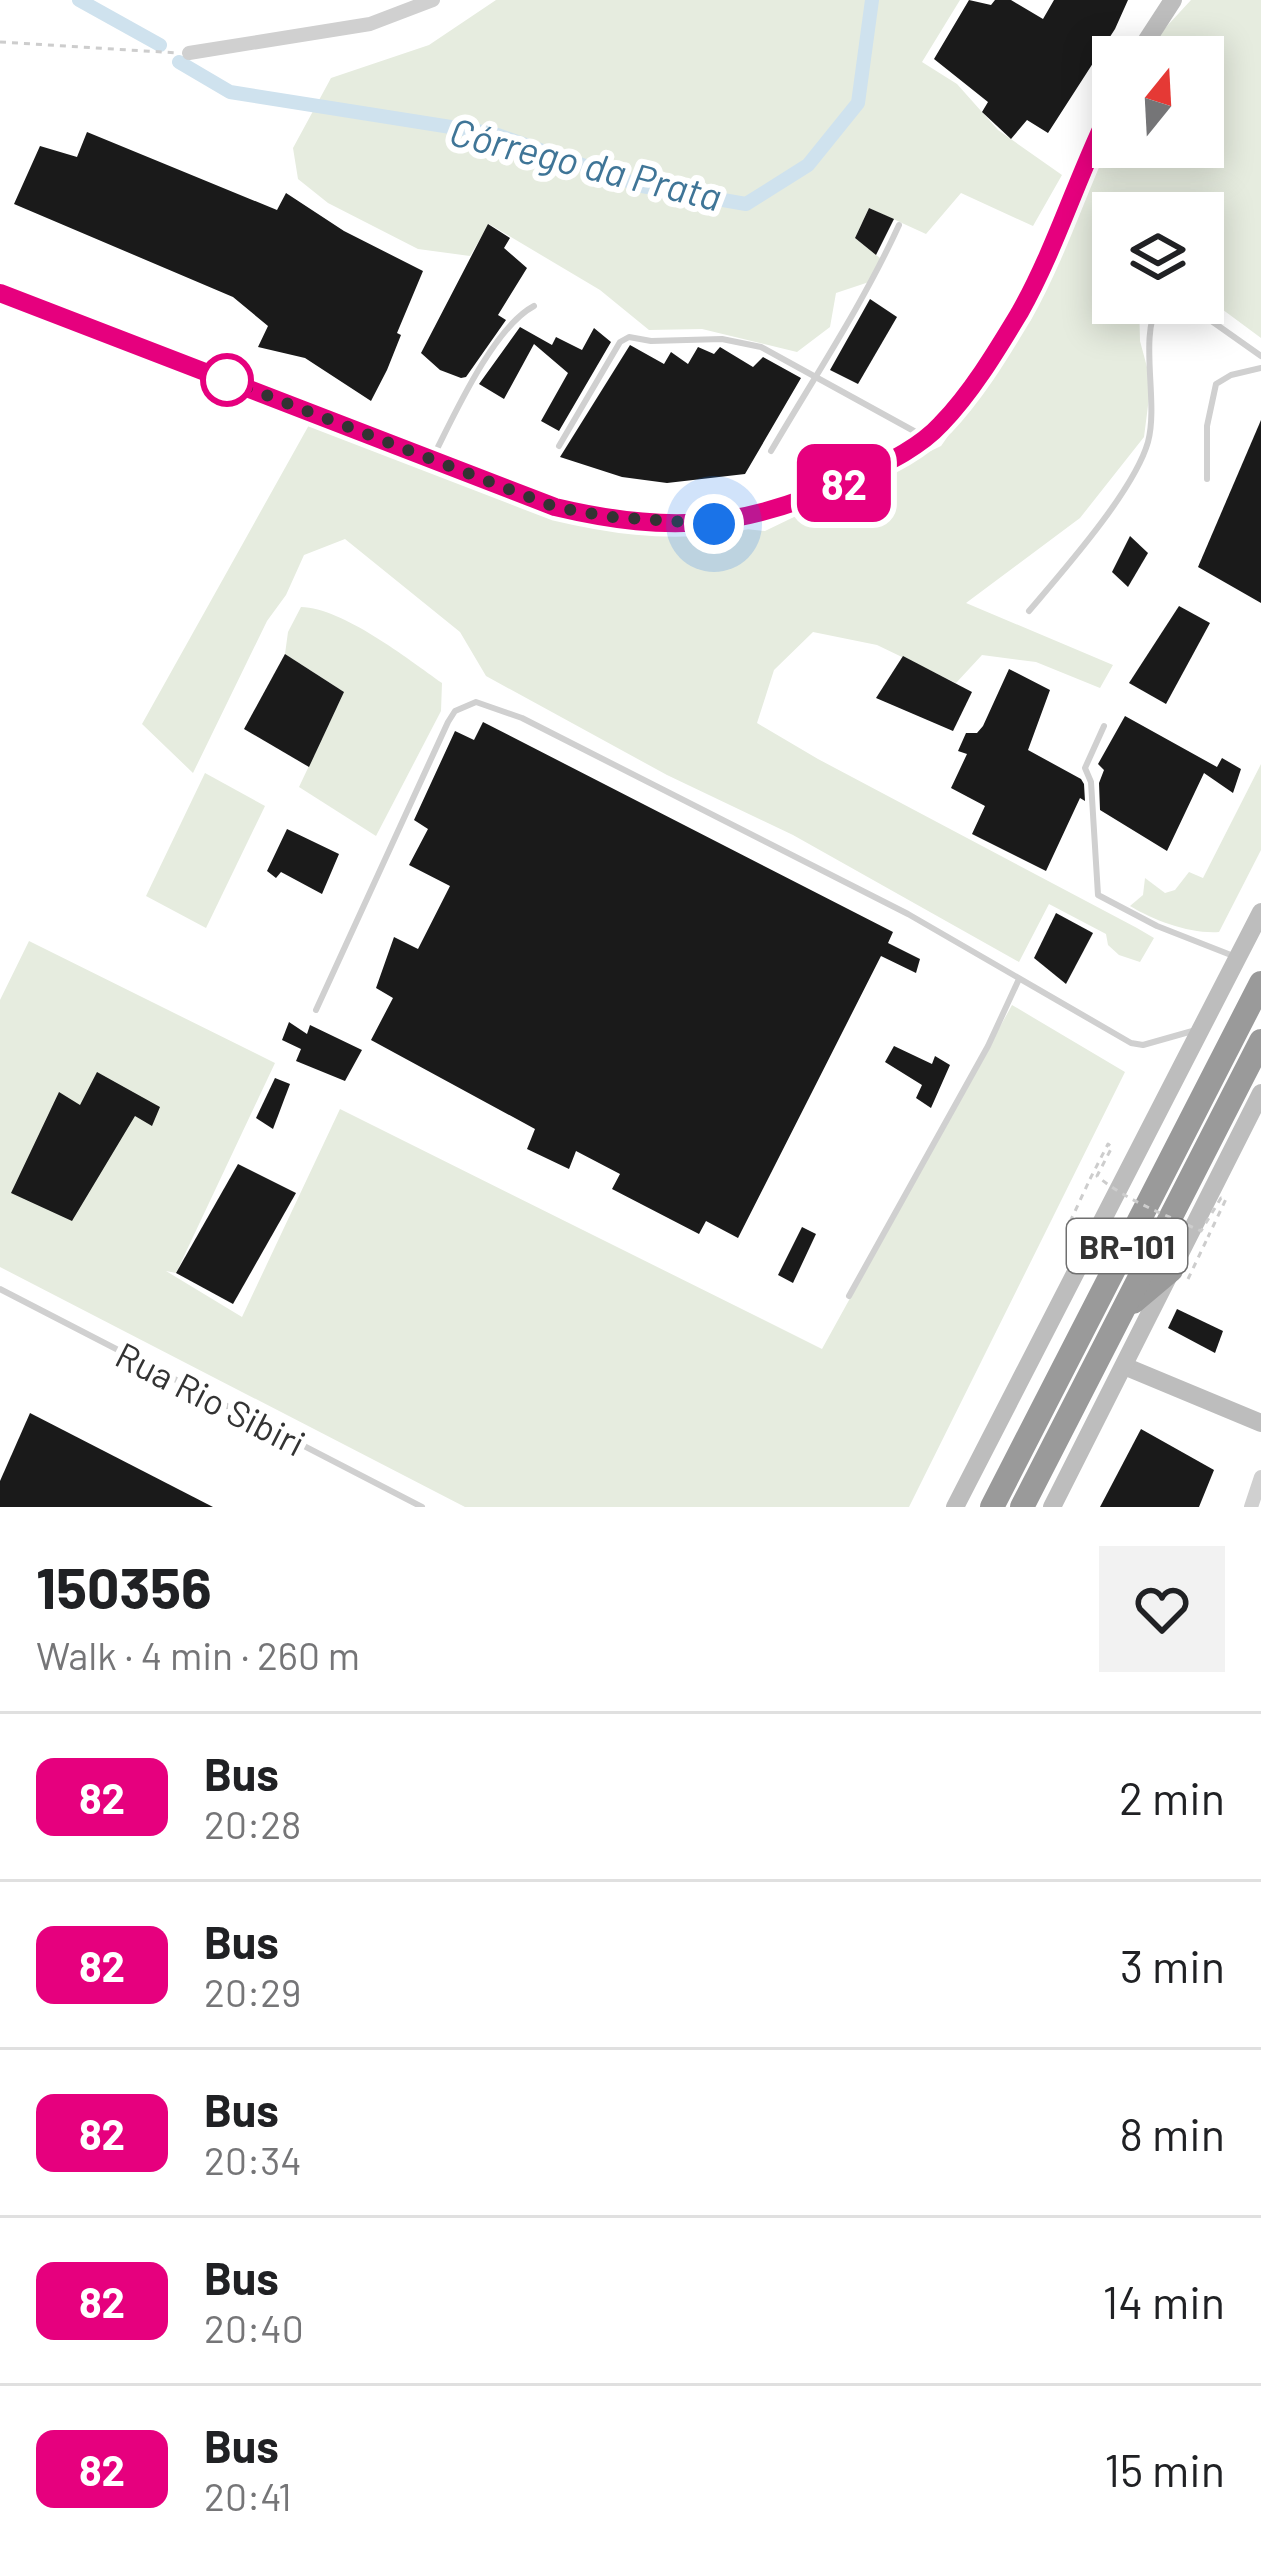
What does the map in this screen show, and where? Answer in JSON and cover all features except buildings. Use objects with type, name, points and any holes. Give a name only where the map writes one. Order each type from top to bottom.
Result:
[{"type":"highway","name":"BR-101","points":[[992,1507],[1261,983]]},
{"type":"highway","name":"BR-101","points":[[1022,1507],[1261,1041]]},
{"type":"highway","points":[[1122,1312],[1171,1270]]},
{"type":"main road","points":[[1149,36],[1172,0]]},
{"type":"main road","points":[[0,293],[577,512],[714,524],[775,510],[826,491],[885,464],[926,438],[991,359],[1020,311],[1092,151]]},
{"type":"main road","points":[[955,1507],[1261,912]]},
{"type":"main road","points":[[1052,1507],[1259,1100]]},
{"type":"main road","points":[[1124,1366],[1259,1418]]},
{"type":"street","points":[[189,53],[370,24],[433,0]]},
{"type":"street","points":[[1242,1128],[1261,1138]]},
{"type":"street","points":[[1251,1507],[1261,1478]]},
{"type":"lane","points":[[771,451],[873,285],[899,225]]},
{"type":"lane","points":[[431,459],[511,320],[534,306]]},
{"type":"lane","points":[[1029,611],[1076,554],[1143,456],[1153,400],[1152,324]]},
{"type":"lane","points":[[1216,324],[1261,356]]},
{"type":"lane","points":[[559,446],[624,338],[741,342],[761,347],[926,438]]},
{"type":"lane","points":[[1207,479],[1207,425],[1216,384],[1261,368]]},
{"type":"lane","points":[[316,1010],[448,722],[455,711],[476,702],[522,718],[908,914],[1138,1045],[1201,1029]]},
{"type":"lane","points":[[1104,726],[1085,768],[1091,784],[1098,895],[1157,926],[1238,958]]},
{"type":"lane","points":[[849,1297],[988,1046],[1019,979]]},
{"type":"lane","name":"Rua Rio Sibiri","points":[[0,1289],[422,1507]]},
{"type":"path","points":[[0,42],[189,53]]},
{"type":"path","points":[[1095,1235],[1070,1222],[1108,1144],[1112,1147],[1097,1176],[1157,1211],[1202,1231],[1221,1198],[1226,1198],[1208,1237]]},
{"type":"shaded area","points":[[496,0],[960,0],[922,62],[957,84],[998,130],[1062,175],[1033,226],[961,193],[926,234],[869,208],[855,238],[880,258],[872,281],[836,293],[830,327],[797,352],[702,329],[649,330],[600,290],[489,224],[470,256],[418,249],[328,203],[298,179],[293,148],[331,78],[429,45]]},
{"type":"shaded area","points":[[1191,0],[1261,0],[1261,338],[1224,311],[1224,192],[1092,192],[1092,324],[1140,324],[1151,382],[1144,437],[1080,518],[966,603],[1113,665],[1100,688],[1036,662],[982,655],[956,683],[877,645],[813,632],[774,670],[757,723],[1154,938],[1140,962],[1119,955],[1108,945],[1106,934],[1049,904],[1019,962],[793,835],[667,775],[486,676],[460,632],[345,539],[304,555],[193,773],[142,724],[309,425],[518,504],[765,531],[941,446],[1031,319],[1097,168],[1224,168],[1224,36],[1158,36]]},
{"type":"shaded area","points":[[301,607],[355,625],[442,683],[441,711],[376,836],[299,787],[344,692],[285,654],[288,632]]},
{"type":"shaded area","points":[[1261,764],[1261,850],[1219,932],[1173,925],[1130,906],[1143,895],[1145,878],[1165,893],[1175,890],[1189,872],[1203,878]]},
{"type":"shaded area","points":[[205,773],[265,806],[206,928],[146,896]]},
{"type":"shaded area","points":[[29,941],[275,1063],[176,1273],[166,1271],[242,1317],[340,1109],[822,1349],[1012,1005],[1125,1072],[909,1507],[465,1507],[0,1267],[0,1000]]},
{"type":"waterway","name":"Córrego da Prata","points":[[79,0],[160,45]]},
{"type":"waterway","name":"Córrego da Prata","points":[[179,62],[230,92],[495,134],[642,186],[746,204],[808,165],[858,103],[872,0]]},
{"type":"bus line","name":"82","points":[[0,293],[555,507],[611,517],[714,524],[775,510],[826,491],[885,464],[941,424],[991,359],[1029,295],[1092,148]]},
{"type":"route","points":[[227,380],[555,507],[611,517],[714,524]]}]
